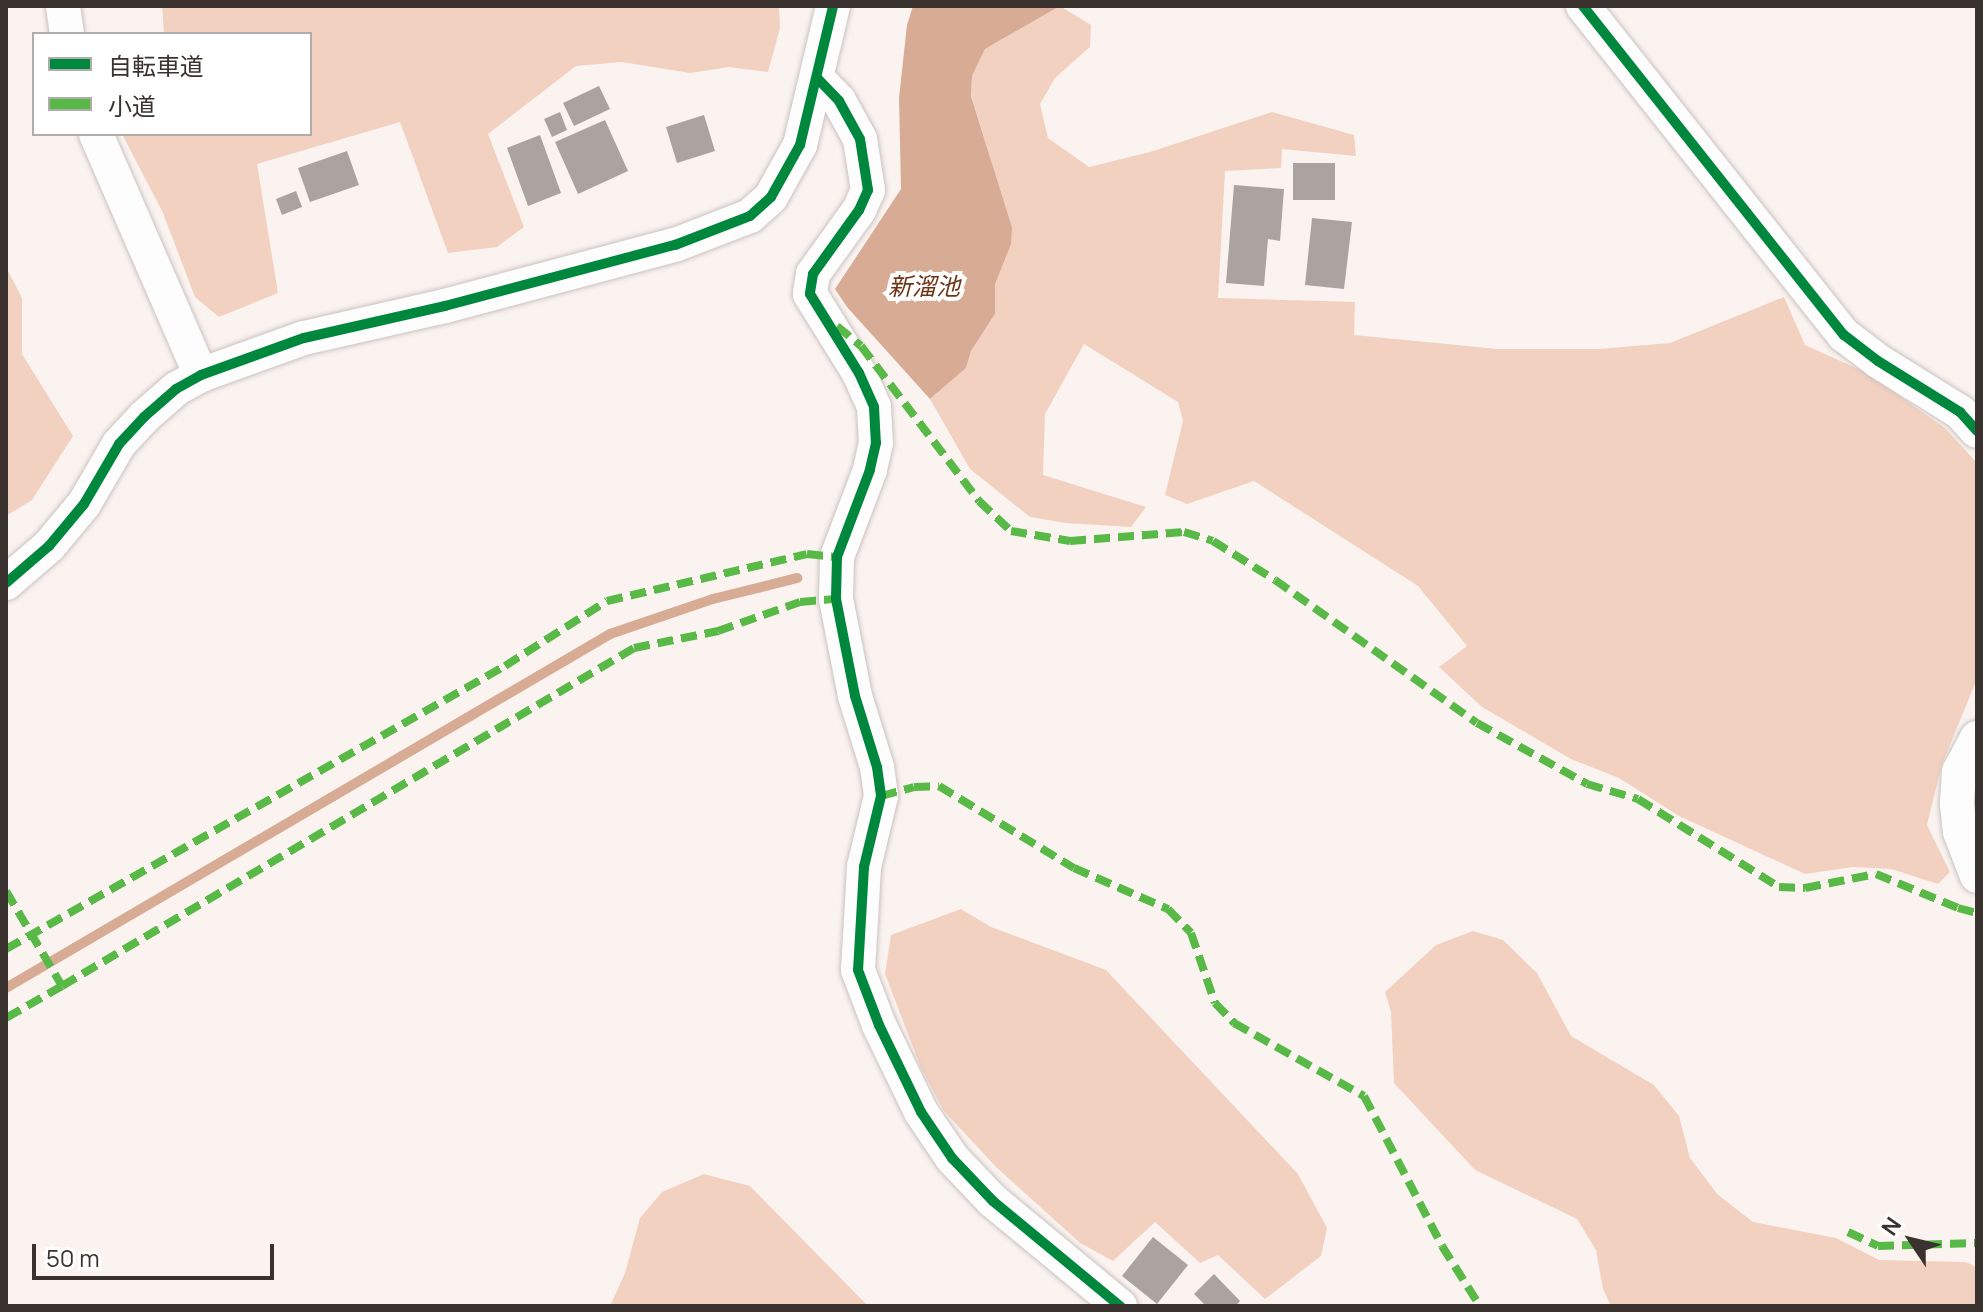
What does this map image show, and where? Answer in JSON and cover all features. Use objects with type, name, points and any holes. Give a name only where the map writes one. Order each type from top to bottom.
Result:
[{"type":"street","points":[[63,6],[67,32]]},
{"type":"street","points":[[6,583],[49,546],[75,515],[119,444],[144,417],[176,389],[201,375],[304,338],[445,306],[675,245],[750,216],[771,197],[800,145],[833,6]]},
{"type":"street","points":[[1583,6],[1844,335],[1878,361],[1960,412],[1977,431]]},
{"type":"street","points":[[817,78],[839,101],[860,139],[868,190],[859,210],[813,274],[810,294],[859,373],[874,407],[876,443],[870,470],[837,557],[836,599],[855,696],[877,767],[881,796],[864,867],[858,970],[879,1025],[921,1112],[952,1158],[993,1201],[1120,1306]]},
{"type":"street","points":[[97,136],[201,375]]},
{"type":"street","points":[[1977,738],[1959,772],[1957,804],[1960,832],[1977,876]]},
{"type":"shaded area","points":[[162,6],[779,6],[780,28],[768,72],[729,67],[690,73],[622,62],[576,66],[488,134],[524,227],[497,247],[448,253],[400,122],[257,164],[278,293],[219,317],[195,297],[163,213],[123,136],[312,136],[312,32],[164,32]]},
{"type":"shaded area","points":[[1060,6],[1091,25],[1090,47],[1055,78],[1040,104],[1048,138],[1089,167],[1150,152],[1272,112],[1354,135],[1356,156],[1282,149],[1281,168],[1225,171],[1218,298],[1355,302],[1354,335],[1498,349],[1599,349],[1670,343],[1784,297],[1805,345],[1865,372],[1945,428],[1977,463],[1977,679],[1942,764],[1927,825],[1950,872],[1938,884],[1891,869],[1853,867],[1805,874],[1679,816],[1619,778],[1571,759],[1482,707],[1439,667],[1467,646],[1418,586],[1254,481],[1187,504],[1165,495],[1183,421],[1178,402],[1084,344],[1045,414],[1043,475],[1146,507],[1131,527],[1066,523],[1030,517],[970,469],[930,399],[966,368],[971,351],[995,314],[995,284],[1012,227],[971,95],[972,76],[985,49]]},
{"type":"shaded area","points":[[6,267],[22,298],[22,354],[73,436],[32,500],[6,516]]},
{"type":"shaded area","points":[[961,909],[991,927],[1106,970],[1298,1174],[1327,1228],[1321,1256],[1265,1299],[1218,1255],[1200,1263],[1155,1222],[1113,1261],[1080,1243],[996,1167],[944,1111],[921,1068],[885,974],[891,935]]},
{"type":"shaded area","points":[[1473,931],[1503,940],[1537,973],[1571,1036],[1654,1085],[1679,1116],[1690,1158],[1717,1194],[1753,1222],[1836,1238],[1879,1260],[1965,1262],[1977,1267],[1977,1306],[1611,1306],[1603,1289],[1596,1250],[1577,1219],[1475,1170],[1394,1083],[1391,1012],[1385,992],[1436,945]]},
{"type":"shaded area","points":[[704,1174],[750,1186],[868,1306],[610,1306],[625,1273],[640,1218],[662,1192]]},
{"type":"water","name":"新溜池","points":[[913,6],[1060,6],[985,49],[972,76],[971,96],[1012,227],[1011,244],[995,284],[995,314],[971,351],[966,368],[930,399],[847,307],[835,289],[901,189],[899,98],[907,25]]},
{"type":"building","points":[[599,86],[610,109],[574,126],[563,103]]},
{"type":"building","points":[[560,112],[567,130],[552,137],[544,119]]},
{"type":"building","points":[[704,115],[715,151],[677,163],[666,127]]},
{"type":"building","points":[[605,120],[628,171],[578,194],[555,142]]},
{"type":"building","points":[[540,135],[561,193],[528,206],[507,148]]},
{"type":"building","points":[[347,151],[359,185],[310,202],[298,168]]},
{"type":"building","points":[[1293,163],[1335,163],[1335,200],[1293,200]]},
{"type":"building","points":[[1234,185],[1284,189],[1280,241],[1268,239],[1264,286],[1226,283]]},
{"type":"building","points":[[296,191],[302,207],[282,215],[276,199]]},
{"type":"building","points":[[1312,218],[1352,222],[1344,289],[1305,285]]},
{"type":"building","points":[[1153,1237],[1188,1265],[1157,1304],[1122,1276]]},
{"type":"building","points":[[1214,1274],[1240,1301],[1236,1306],[1206,1306],[1194,1294]]},
{"type":"waterway","points":[[6,988],[610,634],[713,599],[797,578]]},
{"type":"marked path","points":[[837,326],[861,346],[979,501],[1011,531],[1070,541],[1184,532],[1213,541],[1275,580],[1477,723],[1587,784],[1638,799],[1779,887],[1805,888],[1876,874],[1977,913]]},
{"type":"marked path","points":[[6,949],[505,666],[607,601],[807,554],[837,557]]},
{"type":"marked path","points":[[62,986],[634,648],[718,631],[800,602],[836,599]]},
{"type":"marked path","points":[[881,796],[914,787],[939,786],[1074,868],[1168,909],[1191,933],[1215,1003],[1234,1023],[1364,1096],[1442,1246],[1480,1306]]},
{"type":"marked path","points":[[6,891],[62,986],[6,1018]]},
{"type":"marked path","points":[[1848,1232],[1878,1246],[1977,1243]]},
{"type":"cycle path","points":[[6,583],[49,546],[84,504],[119,444],[144,417],[176,389],[201,375],[304,338],[445,306],[675,245],[750,216],[771,197],[800,145],[833,6]]},
{"type":"cycle path","points":[[1583,6],[1844,335],[1878,361],[1960,412],[1977,431]]},
{"type":"cycle path","points":[[817,78],[839,101],[860,139],[868,190],[859,210],[813,274],[810,294],[859,373],[874,407],[876,443],[870,470],[837,557],[836,599],[855,696],[877,767],[881,796],[864,867],[858,970],[879,1025],[921,1112],[952,1158],[993,1201],[1120,1306]]}]
